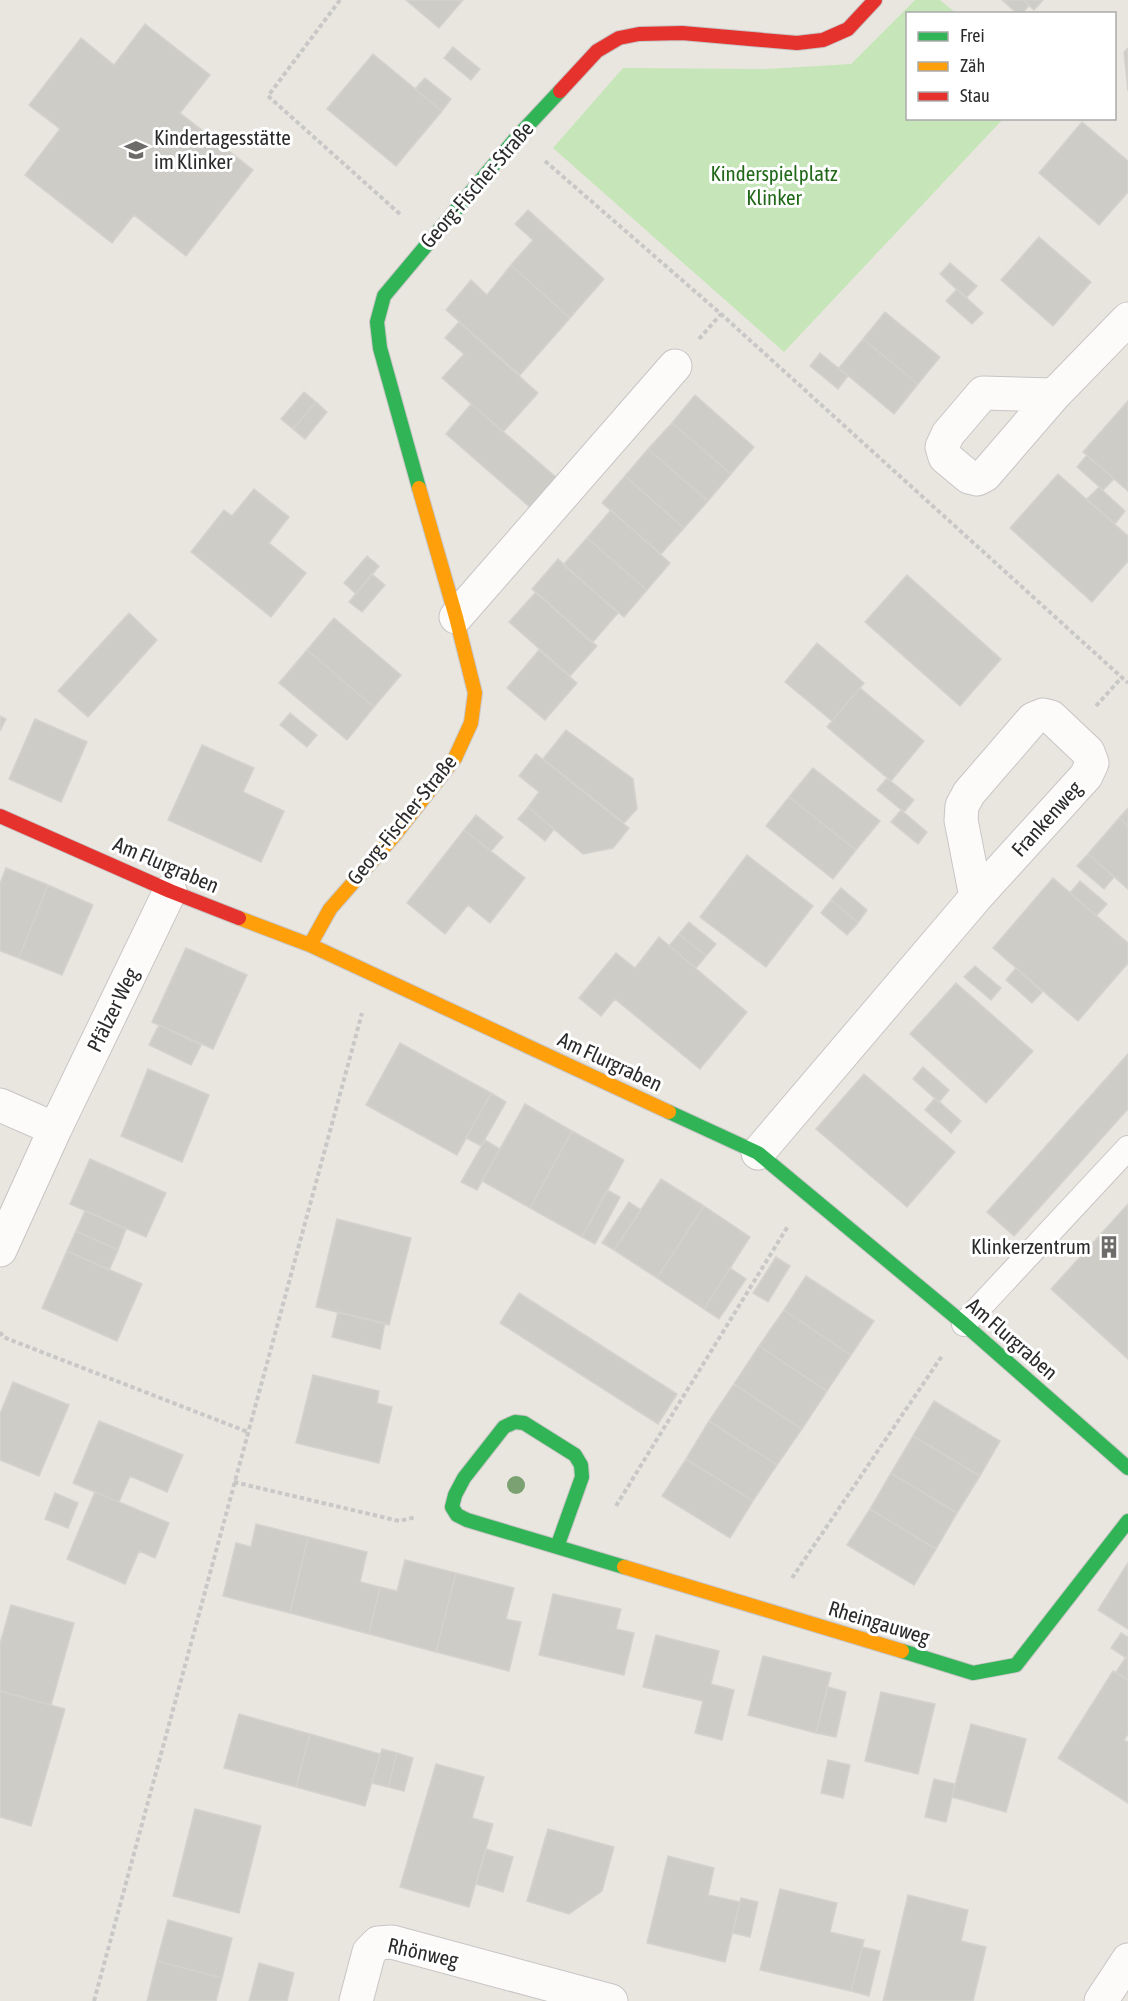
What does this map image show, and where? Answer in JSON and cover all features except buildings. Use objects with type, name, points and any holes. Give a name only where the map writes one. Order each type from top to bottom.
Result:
[{"type":"street","name":"Georg-Fischer-Straße","points":[[310,945],[330,909],[455,758],[471,723],[475,693],[456,617],[380,348],[377,322],[384,296],[517,137],[597,51],[618,38],[639,34],[682,33],[797,43],[823,40],[848,29],[875,0]]},
{"type":"street","points":[[1054,395],[1128,319]]},
{"type":"street","points":[[456,617],[675,366]]},
{"type":"street","name":"Frankenweg","points":[[758,1153],[976,897],[1086,776],[1092,763],[1088,752],[1051,717],[1043,715],[1033,719],[969,792],[962,806],[961,820],[976,897]]},
{"type":"street","name":"Am Flurgraben","points":[[0,816],[170,891],[310,945],[758,1153],[964,1324],[1128,1468]]},
{"type":"street","name":"Pfälzer Weg","points":[[0,1250],[55,1129],[170,891]]},
{"type":"street","points":[[0,1105],[55,1129]]},
{"type":"street","points":[[452,1507],[455,1495],[464,1478],[504,1427],[515,1422],[524,1423],[575,1455],[581,1465],[582,1477],[557,1547]]},
{"type":"street","name":"Rheingauweg","points":[[452,1507],[457,1515],[467,1521],[973,1673],[1016,1665],[1128,1521]]},
{"type":"street","name":"Rhönweg","points":[[356,2001],[369,1952],[378,1942],[392,1942],[527,1990],[611,2001]]},
{"type":"street","points":[[1101,2001],[1128,1960]]},
{"type":"lane","points":[[964,1324],[1128,1148]]},
{"type":"path","points":[[340,0],[268,96],[429,240]]},
{"type":"path","points":[[517,137],[721,314],[1128,683]]},
{"type":"path","points":[[94,2001],[373,975]]},
{"type":"path","points":[[585,1556],[807,1195]]},
{"type":"path","points":[[769,1611],[964,1324]]},
{"type":"path","points":[[0,1332],[3,1337],[248,1432]]},
{"type":"path","points":[[234,1482],[399,1521],[452,1507]]},
{"type":"green space","name":"Kinderspielplatz Klinker","points":[[915,0],[940,0],[955,12],[906,12],[906,120],[1002,120],[784,352],[553,148],[623,68],[766,69],[851,64]]},
{"type":"traffic: fast","points":[[419,488],[380,348],[377,322],[384,296],[517,137],[560,91]]},
{"type":"traffic: fast","points":[[669,1112],[758,1153],[964,1324],[1128,1468]]},
{"type":"traffic: fast","points":[[557,1547],[582,1477],[581,1465],[575,1455],[524,1423],[515,1422],[504,1427],[464,1478],[455,1495],[452,1507],[457,1515],[467,1520],[624,1567]]},
{"type":"traffic: fast","points":[[902,1651],[973,1673],[1016,1665],[1128,1521]]},
{"type":"traffic: slow","points":[[310,945],[330,909],[393,837],[455,758],[471,723],[475,693],[419,488]]},
{"type":"traffic: slow","points":[[239,918],[310,945],[669,1112]]},
{"type":"traffic: slow","points":[[624,1567],[902,1651]]},
{"type":"traffic: jam","points":[[560,91],[597,51],[619,38],[639,34],[682,33],[797,43],[823,40],[848,29],[875,0]]},
{"type":"traffic: jam","points":[[0,816],[170,891],[239,918]]},
{"type":"place","name":"Kindertagesstätte im Klinker","points":[[136,150]]},
{"type":"place","name":"Klinkerzentrum","points":[[1109,1247]]}]
